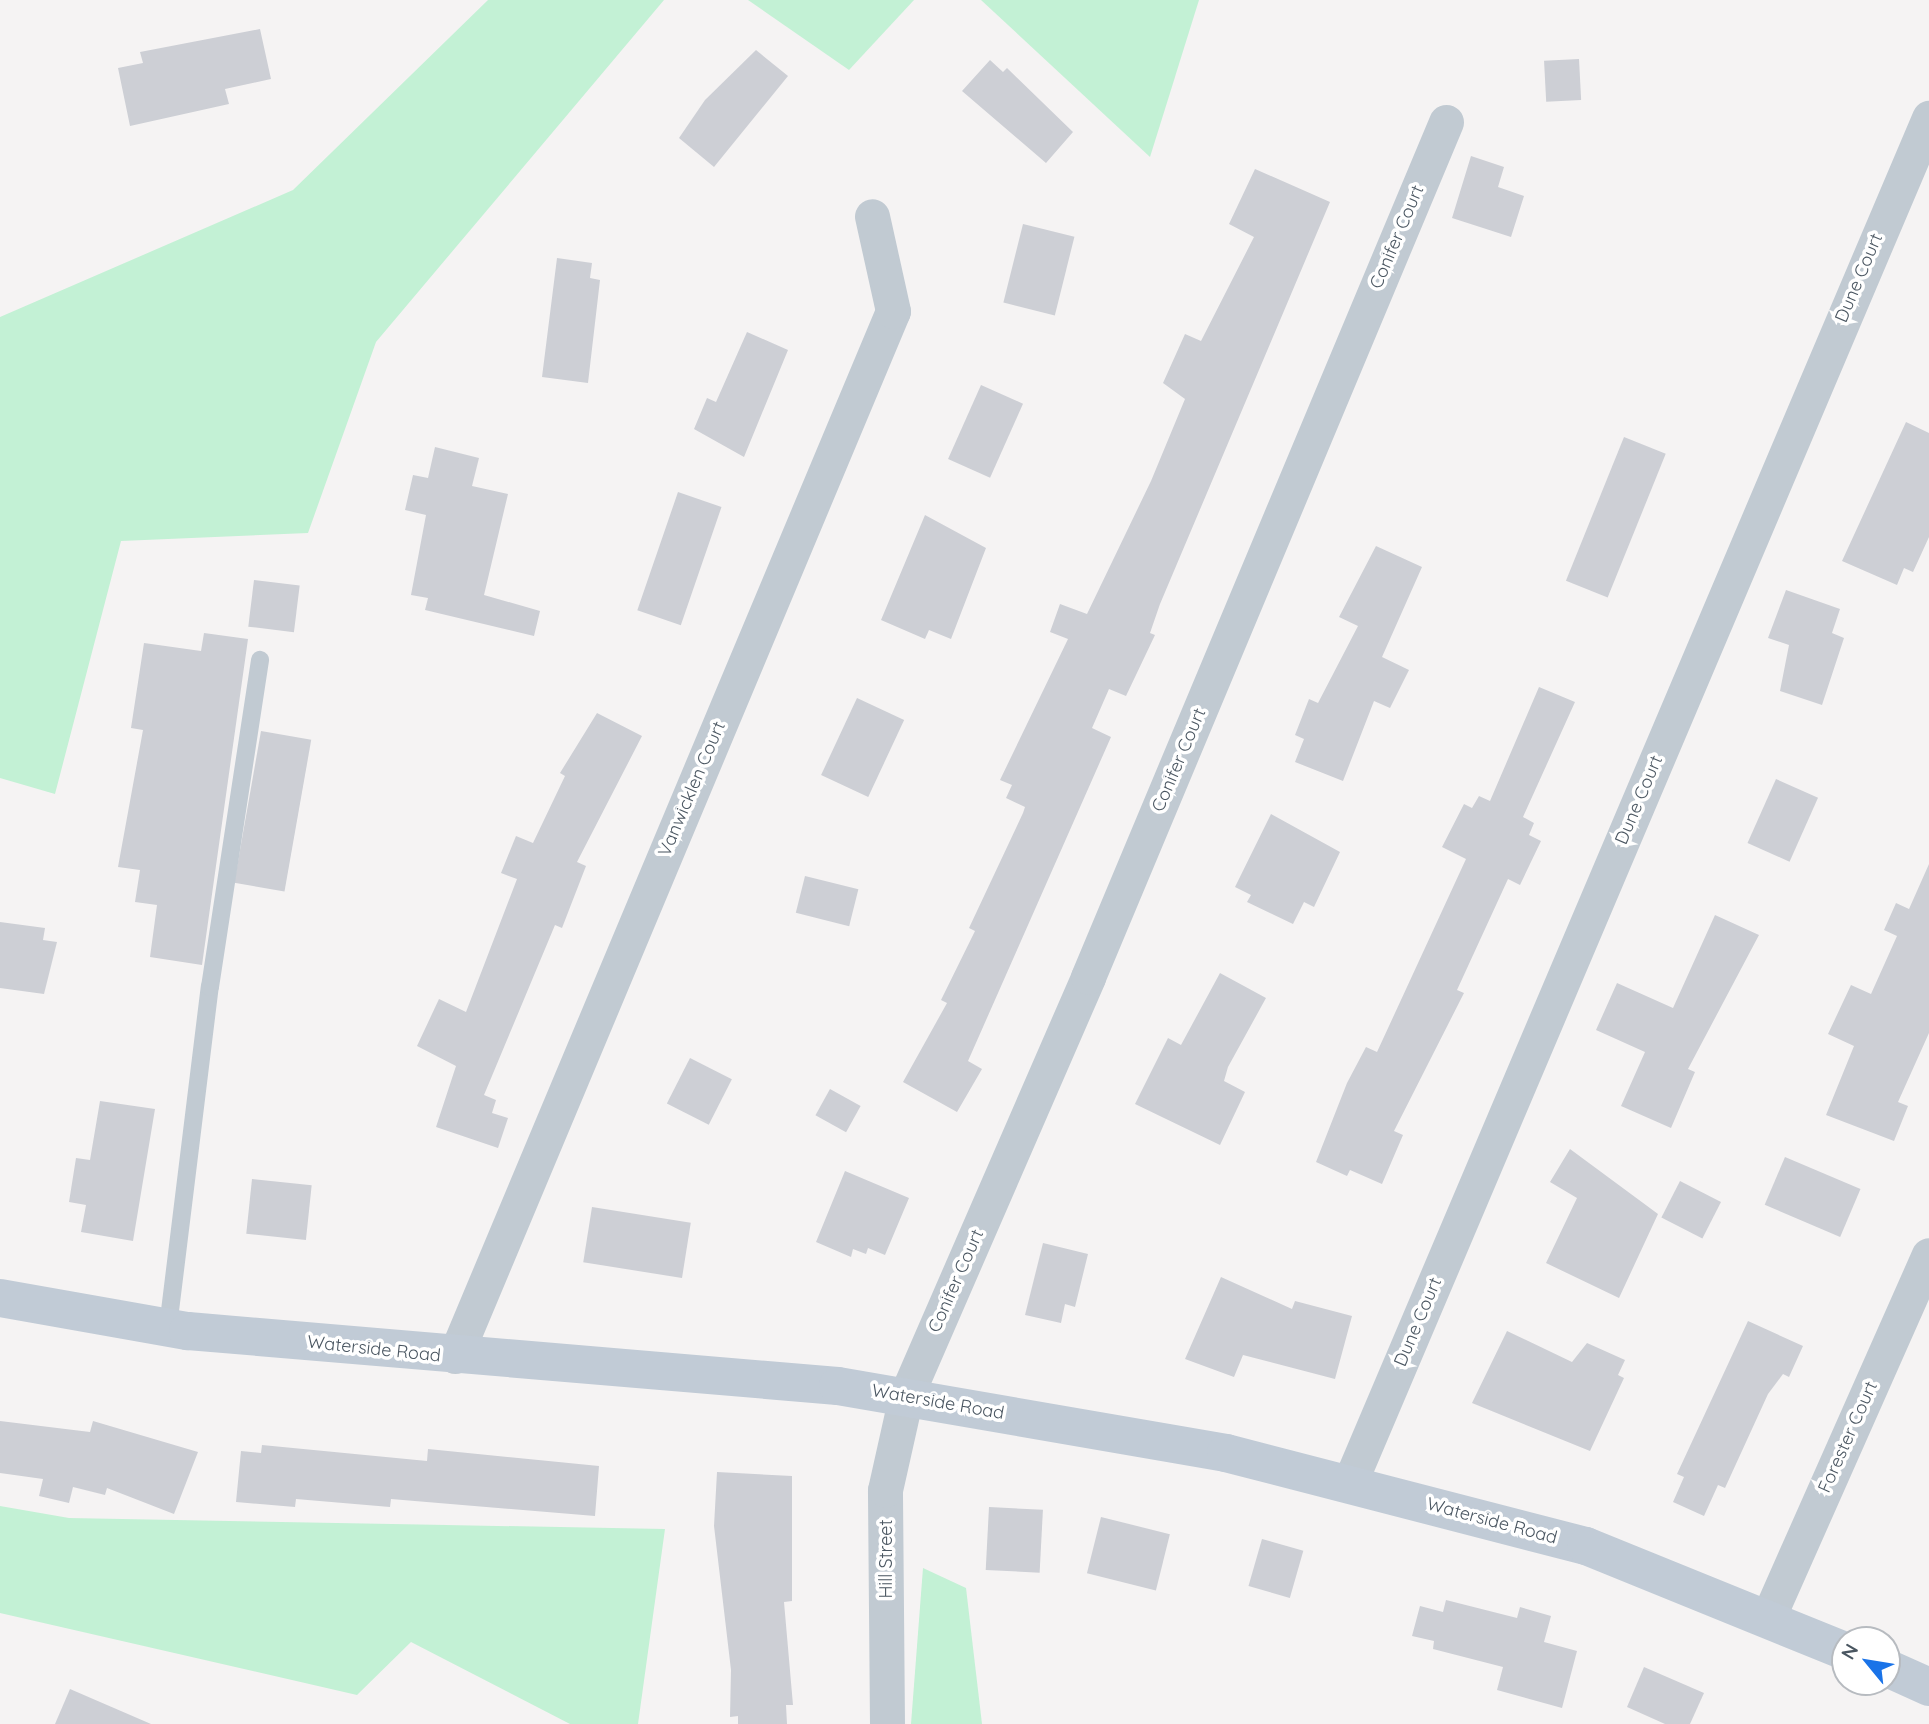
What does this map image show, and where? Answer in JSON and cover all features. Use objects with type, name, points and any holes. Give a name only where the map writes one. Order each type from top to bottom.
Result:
[{"type":"main road","name":"Waterside Road","points":[[0,1298],[167,1327],[455,1356],[906,1396],[1350,1482],[1586,1546],[1831,1645]]},
{"type":"main road","points":[[1901,1674],[1929,1687]]},
{"type":"street","name":"Dune Court","points":[[1350,1482],[1929,118]]},
{"type":"street","name":"Conifer Court","points":[[906,1396],[1088,977],[1446,122]]},
{"type":"street","name":"Vanwicklen Court","points":[[455,1356],[893,311],[872,216]]},
{"type":"street","name":"Forester Court","points":[[1767,1620],[1929,1255]]},
{"type":"street","name":"Hill Street","points":[[887,1724],[885,1490],[906,1396]]},
{"type":"lane","points":[[167,1327],[210,987],[260,660]]},
{"type":"green space","points":[[488,0],[664,0],[376,342],[308,533],[121,541],[55,794],[0,778],[0,317],[293,190]]},
{"type":"green space","points":[[748,0],[914,0],[849,70]]},
{"type":"green space","points":[[981,0],[1199,0],[1150,157]]},
{"type":"green space","points":[[0,1506],[69,1518],[665,1529],[638,1724],[570,1724],[411,1642],[357,1695],[0,1613]]},
{"type":"green space","points":[[923,1568],[966,1588],[982,1724],[911,1724]]},
{"type":"building","points":[[260,29],[271,79],[225,89],[229,104],[130,126],[118,68],[143,63],[140,52]]},
{"type":"building","points":[[756,50],[788,76],[714,167],[679,138],[705,100]]},
{"type":"building","points":[[1579,59],[1581,100],[1546,102],[1544,61]]},
{"type":"building","points":[[990,60],[1003,72],[1007,68],[1073,132],[1046,163],[962,91]]},
{"type":"building","points":[[1471,156],[1504,167],[1498,187],[1524,196],[1511,237],[1452,218]]},
{"type":"building","points":[[1255,169],[1330,202],[1160,604],[1150,633],[1155,635],[1126,696],[1109,689],[1092,728],[1111,737],[968,1061],[982,1069],[957,1112],[903,1082],[947,1003],[941,1000],[975,931],[969,928],[1025,807],[1006,798],[1012,785],[1000,780],[1068,639],[1050,632],[1060,604],[1087,614],[1151,481],[1185,399],[1163,383],[1185,334],[1201,341],[1254,237],[1229,224]]},
{"type":"building","points":[[1023,224],[1074,237],[1055,315],[1003,303]]},
{"type":"building","points":[[557,258],[592,263],[590,278],[600,280],[588,383],[542,377]]},
{"type":"building","points":[[747,332],[788,350],[744,457],[694,429],[707,398],[716,402]]},
{"type":"building","points":[[981,385],[1023,404],[990,478],[948,459]]},
{"type":"building","points":[[1906,422],[1929,433],[1929,537],[1913,572],[1904,568],[1897,585],[1842,561]]},
{"type":"building","points":[[1624,437],[1666,454],[1608,598],[1566,581]]},
{"type":"building","points":[[435,447],[479,458],[472,486],[508,494],[484,595],[540,611],[534,636],[425,610],[428,598],[411,595],[426,515],[405,510],[413,475],[428,478]]},
{"type":"building","points":[[678,492],[721,507],[681,625],[637,610]]},
{"type":"building","points":[[925,515],[986,548],[951,639],[929,630],[925,639],[881,620]]},
{"type":"building","points":[[1376,546],[1422,567],[1382,657],[1409,670],[1390,708],[1374,701],[1343,781],[1295,762],[1304,739],[1295,735],[1309,699],[1318,703],[1358,626],[1339,617]]},
{"type":"building","points":[[254,580],[300,586],[294,632],[248,627]]},
{"type":"building","points":[[1786,590],[1840,609],[1832,633],[1844,638],[1822,705],[1780,691],[1789,645],[1768,638]]},
{"type":"building","points":[[204,633],[248,639],[202,965],[150,957],[157,905],[135,902],[140,870],[118,867],[143,730],[131,728],[144,643],[201,651]]},
{"type":"building","points":[[1539,687],[1575,702],[1523,817],[1534,823],[1529,835],[1541,841],[1520,885],[1508,879],[1457,990],[1464,993],[1394,1131],[1403,1135],[1382,1184],[1350,1170],[1347,1176],[1316,1162],[1347,1083],[1366,1047],[1377,1052],[1466,859],[1442,847],[1464,804],[1472,808],[1479,796],[1490,801]]},
{"type":"building","points":[[857,698],[904,720],[868,797],[821,775]]},
{"type":"building","points":[[597,713],[642,736],[577,862],[586,866],[562,928],[555,925],[484,1095],[496,1100],[492,1113],[508,1118],[498,1148],[436,1127],[456,1066],[417,1046],[439,999],[466,1012],[517,879],[501,873],[516,836],[533,843],[565,776],[560,773]]},
{"type":"building","points":[[261,731],[311,740],[284,892],[234,883]]},
{"type":"building","points":[[1776,779],[1818,798],[1790,862],[1748,843]]},
{"type":"building","points":[[1271,814],[1340,852],[1314,907],[1304,902],[1293,924],[1247,902],[1251,895],[1235,887]]},
{"type":"building","points":[[1929,864],[1929,1033],[1898,1102],[1908,1106],[1894,1141],[1826,1115],[1854,1046],[1828,1034],[1851,985],[1871,994],[1897,936],[1884,930],[1896,903],[1909,909]]},
{"type":"building","points":[[805,876],[858,889],[849,926],[796,913]]},
{"type":"building","points":[[1715,915],[1759,935],[1688,1069],[1695,1072],[1671,1128],[1621,1106],[1645,1052],[1596,1030],[1617,983],[1673,1008]]},
{"type":"building","points":[[0,922],[45,928],[43,940],[57,942],[44,994],[0,988]]},
{"type":"building","points":[[1220,973],[1266,998],[1228,1067],[1224,1081],[1245,1092],[1220,1145],[1135,1104],[1168,1038],[1181,1045]]},
{"type":"building","points":[[690,1058],[732,1079],[709,1125],[667,1103]]},
{"type":"building","points":[[830,1089],[861,1106],[846,1132],[815,1115]]},
{"type":"building","points":[[100,1101],[155,1109],[133,1241],[81,1232],[86,1205],[69,1202],[76,1158],[90,1160]]},
{"type":"building","points":[[1570,1149],[1658,1214],[1619,1298],[1546,1263],[1577,1198],[1550,1182]]},
{"type":"building","points":[[1785,1157],[1860,1189],[1840,1237],[1765,1205]]},
{"type":"building","points":[[845,1171],[909,1198],[885,1255],[868,1248],[866,1254],[853,1249],[851,1257],[816,1242]]},
{"type":"building","points":[[252,1179],[312,1185],[306,1240],[246,1234]]},
{"type":"building","points":[[1680,1181],[1721,1202],[1702,1238],[1661,1218]]},
{"type":"building","points":[[592,1207],[691,1223],[682,1278],[583,1262]]},
{"type":"building","points":[[1043,1243],[1088,1254],[1075,1307],[1065,1304],[1061,1323],[1025,1315]]},
{"type":"building","points":[[1221,1277],[1292,1309],[1295,1301],[1352,1316],[1335,1379],[1243,1355],[1234,1377],[1185,1359]]},
{"type":"building","points":[[1748,1321],[1803,1346],[1789,1377],[1783,1374],[1768,1394],[1725,1488],[1718,1485],[1704,1516],[1673,1502],[1684,1477],[1677,1474]]},
{"type":"building","points":[[1507,1331],[1572,1362],[1587,1343],[1625,1360],[1618,1375],[1624,1378],[1590,1451],[1472,1403]]},
{"type":"building","points":[[0,1421],[90,1432],[93,1421],[198,1452],[174,1514],[107,1488],[105,1495],[73,1487],[69,1503],[39,1496],[43,1479],[0,1473]]},
{"type":"building","points":[[262,1445],[427,1461],[428,1449],[599,1466],[595,1516],[391,1499],[390,1507],[296,1499],[295,1507],[236,1502],[241,1451],[261,1453]]},
{"type":"building","points":[[717,1472],[792,1476],[792,1601],[784,1602],[793,1705],[786,1705],[787,1724],[738,1724],[738,1716],[730,1717],[731,1670],[714,1526]]},
{"type":"building","points":[[989,1507],[1043,1510],[1040,1573],[986,1570]]},
{"type":"building","points":[[1101,1517],[1170,1534],[1156,1590],[1087,1573]]},
{"type":"building","points":[[1262,1539],[1303,1551],[1290,1598],[1248,1586]]},
{"type":"building","points":[[1446,1600],[1517,1618],[1520,1607],[1551,1616],[1544,1642],[1577,1651],[1562,1708],[1497,1690],[1503,1667],[1433,1649],[1434,1641],[1412,1636],[1420,1606],[1443,1612]]},
{"type":"building","points":[[1644,1667],[1704,1693],[1690,1724],[1665,1724],[1627,1707]]},
{"type":"building","points":[[70,1689],[151,1724],[55,1724]]}]
